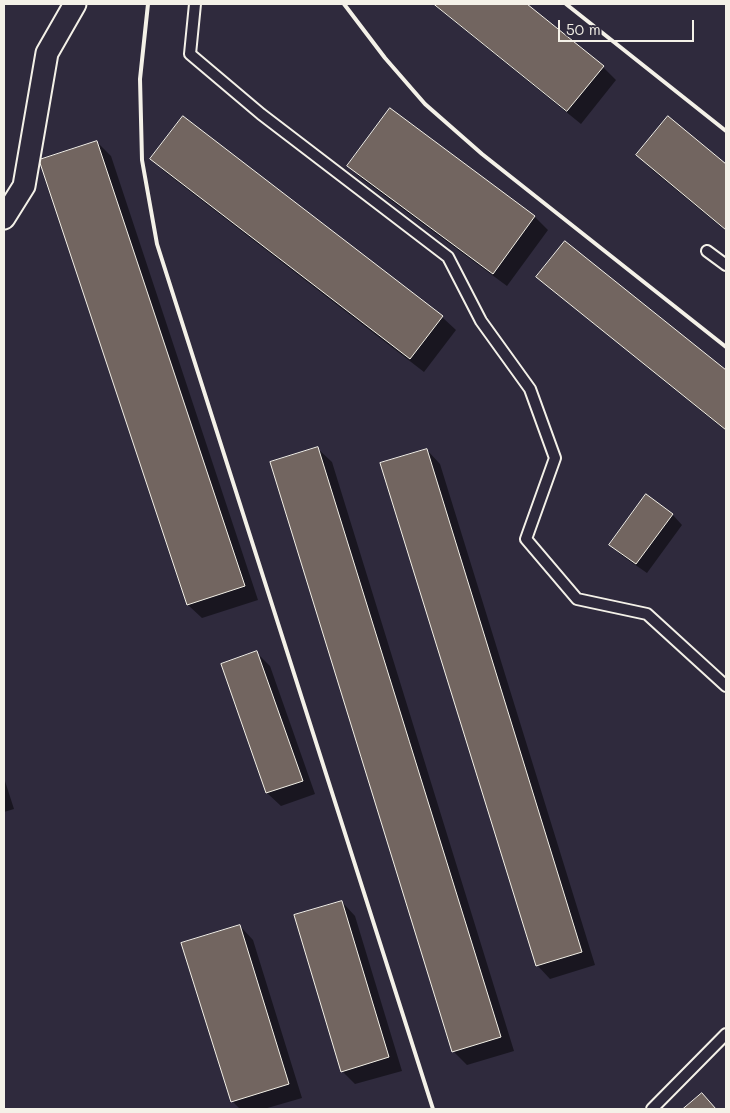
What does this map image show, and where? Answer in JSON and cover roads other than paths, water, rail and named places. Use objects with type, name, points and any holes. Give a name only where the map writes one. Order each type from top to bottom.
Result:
[{"type":"street","points":[[4,218],[24,186],[47,53],[75,4]]},
{"type":"lane","points":[[195,4],[190,54],[261,114],[448,257],[481,322],[530,389],[555,458],[526,539],[577,599],[647,614],[726,686]]},
{"type":"lane","points":[[707,251],[726,266]]},
{"type":"lane","points":[[652,1109],[726,1034]]},
{"type":"railway","points":[[148,4],[140,79],[142,160],[157,244],[433,1109]]},
{"type":"railway","points":[[344,4],[385,58],[425,104],[482,154],[726,347]]},
{"type":"railway","points":[[566,4],[726,131]]}]
